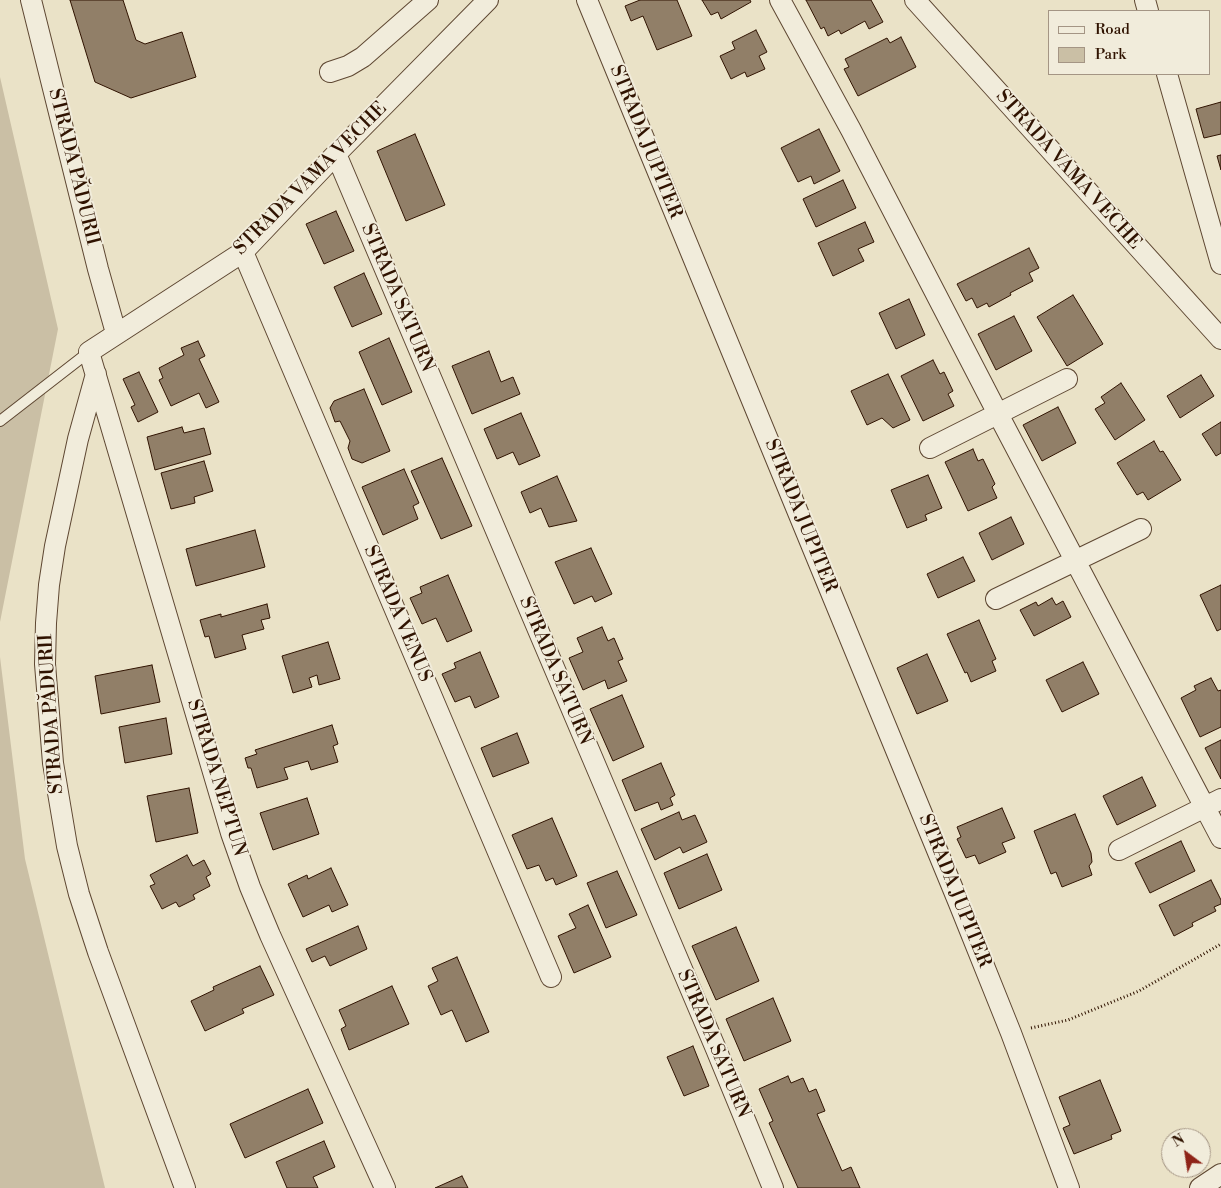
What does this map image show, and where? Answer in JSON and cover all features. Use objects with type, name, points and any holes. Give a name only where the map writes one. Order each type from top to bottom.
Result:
[{"type":"street","name":"STRADA PĂDURII","points":[[31,0],[98,269],[116,333]]},
{"type":"street","points":[[330,72],[348,66],[363,57],[428,0]]},
{"type":"street","name":"STRADA VAMA VECHE","points":[[89,352],[243,252],[336,154],[488,0]]},
{"type":"street","name":"STRADA JUPITER","points":[[587,0],[1011,1033],[1068,1188]]},
{"type":"street","points":[[780,0],[851,130],[1075,560],[1213,803],[1221,838]]},
{"type":"street","name":"STRADA VAMA VECHE","points":[[915,0],[1221,339]]},
{"type":"street","points":[[1167,75],[1221,264]]},
{"type":"street","name":"STRADA SATURN","points":[[336,154],[716,1049],[773,1188]]},
{"type":"street","name":"STRADA VENUS","points":[[243,252],[551,977]]},
{"type":"street","name":"STRADA NEPTUN","points":[[89,352],[228,824],[250,887],[384,1188]]},
{"type":"street","name":"STRADA PĂDURII","points":[[96,374],[78,439],[55,546],[49,584],[45,664],[53,763],[67,846],[79,894],[98,952],[185,1188]]},
{"type":"street","points":[[930,448],[1067,379]]},
{"type":"street","points":[[996,599],[1141,529]]},
{"type":"street","points":[[1119,850],[1213,803]]},
{"type":"street","points":[[1200,1188],[1221,1174]]},
{"type":"lane","points":[[0,421],[89,352]]},
{"type":"path","points":[[1011,1033],[1068,1020],[1139,991],[1221,944]]},
{"type":"green space","points":[[0,77],[58,329],[0,622]]},
{"type":"green space","points":[[0,657],[25,859],[105,1188],[0,1188]]},
{"type":"building","points":[[70,0],[123,0],[136,40],[145,44],[182,32],[196,77],[131,98],[95,82]]},
{"type":"building","points":[[640,0],[677,0],[692,36],[657,50],[643,16],[631,21],[625,6]]},
{"type":"building","points":[[702,0],[750,0],[751,2],[721,19],[718,12],[711,15]]},
{"type":"building","points":[[806,0],[871,0],[883,22],[869,29],[865,21],[841,34],[839,30],[828,36],[824,27],[821,29]]},
{"type":"building","points":[[756,30],[767,52],[759,56],[765,69],[747,77],[745,72],[731,79],[720,56],[735,49],[732,42]]},
{"type":"building","points":[[901,37],[916,67],[858,96],[844,69],[849,67],[845,59],[887,38],[890,43]]},
{"type":"building","points":[[1221,102],[1221,134],[1204,138],[1196,109]]},
{"type":"building","points":[[819,129],[840,171],[814,184],[811,176],[798,182],[781,148]]},
{"type":"building","points":[[415,134],[445,205],[406,221],[377,151]]},
{"type":"building","points":[[1221,155],[1221,170],[1217,156]]},
{"type":"building","points":[[843,180],[856,208],[816,227],[803,199]]},
{"type":"building","points":[[336,211],[354,251],[324,264],[306,224]]},
{"type":"building","points":[[865,222],[874,242],[858,249],[864,261],[833,276],[818,243]]},
{"type":"building","points":[[1029,248],[1039,268],[1029,273],[1033,281],[989,307],[987,303],[977,308],[972,298],[966,301],[957,284]]},
{"type":"building","points":[[364,273],[382,314],[352,327],[334,287]]},
{"type":"building","points":[[1073,295],[1103,344],[1067,366],[1037,317]]},
{"type":"building","points":[[909,299],[925,335],[896,349],[879,313]]},
{"type":"building","points":[[1014,316],[1032,351],[996,370],[978,334]]},
{"type":"building","points":[[389,338],[412,392],[382,405],[359,352]]},
{"type":"building","points":[[198,341],[205,356],[199,359],[219,402],[206,408],[199,393],[171,406],[159,380],[163,378],[159,368],[184,355],[181,348]]},
{"type":"building","points":[[489,351],[501,382],[513,377],[520,394],[472,414],[452,366]]},
{"type":"building","points":[[933,360],[940,374],[944,372],[953,391],[948,394],[954,406],[923,421],[901,376]]},
{"type":"building","points":[[139,372],[158,412],[138,422],[131,407],[135,405],[123,379]]},
{"type":"building","points":[[888,374],[910,420],[893,428],[882,418],[867,425],[851,391]]},
{"type":"building","points":[[1201,375],[1214,396],[1180,418],[1167,396]]},
{"type":"building","points":[[1121,383],[1145,420],[1115,440],[1095,409],[1105,403],[1101,397]]},
{"type":"building","points":[[364,389],[390,451],[362,463],[352,459],[348,448],[350,441],[340,421],[335,422],[330,408],[334,401]]},
{"type":"building","points":[[1058,407],[1076,443],[1042,461],[1023,425]]},
{"type":"building","points":[[521,413],[540,456],[519,465],[513,452],[497,459],[484,429]]},
{"type":"building","points":[[1221,422],[1221,453],[1216,456],[1202,434]]},
{"type":"building","points":[[182,427],[184,433],[204,428],[211,454],[155,470],[147,437]]},
{"type":"building","points":[[1154,441],[1160,452],[1163,451],[1181,480],[1148,500],[1143,492],[1137,495],[1117,463]]},
{"type":"building","points":[[973,449],[978,461],[983,459],[995,484],[992,487],[997,498],[968,511],[945,462]]},
{"type":"building","points":[[442,458],[472,526],[441,539],[411,471]]},
{"type":"building","points":[[204,461],[213,491],[194,497],[195,503],[171,509],[161,473]]},
{"type":"building","points":[[404,469],[419,503],[413,506],[418,519],[383,535],[362,487]]},
{"type":"building","points":[[928,475],[942,508],[925,515],[927,520],[907,528],[891,490]]},
{"type":"building","points":[[557,476],[577,521],[549,527],[541,508],[530,513],[521,492]]},
{"type":"building","points":[[1011,517],[1024,544],[992,560],[979,533]]},
{"type":"building","points":[[255,530],[265,567],[196,586],[186,549]]},
{"type":"building","points":[[591,548],[612,594],[595,602],[592,596],[574,604],[555,562]]},
{"type":"building","points":[[963,557],[975,581],[938,598],[927,574]]},
{"type":"building","points":[[448,575],[472,631],[447,642],[436,618],[422,624],[410,598],[422,593],[420,587]]},
{"type":"building","points":[[1221,585],[1221,629],[1217,631],[1200,595]]},
{"type":"building","points":[[1052,598],[1056,605],[1063,601],[1071,617],[1034,636],[1020,610],[1036,602],[1038,606]]},
{"type":"building","points":[[267,604],[270,618],[261,620],[264,629],[242,635],[246,649],[215,658],[209,636],[205,637],[200,620],[221,614],[221,617]]},
{"type":"building","points":[[979,620],[996,659],[992,661],[996,671],[971,682],[947,634]]},
{"type":"building","points":[[602,627],[608,641],[614,638],[623,659],[618,661],[627,681],[608,689],[605,680],[583,690],[569,658],[583,652],[577,638]]},
{"type":"building","points":[[328,642],[340,679],[319,685],[317,675],[309,678],[312,687],[293,693],[282,656]]},
{"type":"building","points":[[480,652],[499,697],[475,708],[470,696],[455,702],[442,674],[456,668],[454,663]]},
{"type":"building","points":[[927,654],[948,701],[917,714],[897,668]]},
{"type":"building","points":[[1083,662],[1099,694],[1062,712],[1046,680]]},
{"type":"building","points":[[152,665],[160,702],[101,714],[95,676]]},
{"type":"building","points":[[1211,678],[1218,691],[1221,690],[1221,727],[1200,737],[1181,698],[1196,690],[1194,686]]},
{"type":"building","points":[[622,695],[644,747],[613,761],[590,709]]},
{"type":"building","points":[[166,718],[172,754],[125,763],[119,727]]},
{"type":"building","points":[[332,725],[338,744],[333,746],[338,762],[311,770],[308,761],[284,768],[288,779],[257,788],[251,768],[248,768],[245,758],[257,754],[255,750]]},
{"type":"building","points":[[517,733],[529,763],[493,777],[481,748]]},
{"type":"building","points":[[1221,740],[1221,779],[1205,748]]},
{"type":"building","points":[[661,763],[675,795],[670,798],[673,805],[661,810],[658,802],[635,811],[622,780]]},
{"type":"building","points":[[1142,777],[1156,806],[1117,825],[1103,796]]},
{"type":"building","points":[[189,788],[198,833],[156,842],[147,796]]},
{"type":"building","points":[[307,798],[319,834],[273,850],[260,813]]},
{"type":"building","points":[[1002,808],[1015,838],[1002,843],[1006,852],[979,864],[975,855],[966,858],[957,839],[961,837],[957,827]]},
{"type":"building","points":[[679,812],[682,820],[695,815],[707,842],[683,853],[680,847],[655,860],[641,829]]},
{"type":"building","points":[[1075,814],[1091,853],[1092,862],[1089,866],[1092,875],[1062,887],[1056,872],[1051,874],[1034,831]]},
{"type":"building","points":[[552,818],[577,876],[556,885],[553,878],[546,881],[539,865],[527,869],[512,835]]},
{"type":"building","points":[[1181,841],[1195,871],[1150,893],[1135,863]]},
{"type":"building","points":[[707,854],[722,890],[679,909],[664,873]]},
{"type":"building","points":[[187,855],[193,866],[204,860],[211,874],[206,877],[210,886],[193,895],[195,899],[179,907],[176,902],[162,909],[150,886],[155,884],[150,875]]},
{"type":"building","points":[[331,868],[348,905],[332,912],[329,905],[303,917],[288,884],[307,875],[308,879]]},
{"type":"building","points":[[617,871],[637,915],[606,928],[587,883]]},
{"type":"building","points":[[1211,880],[1221,900],[1221,904],[1214,907],[1216,911],[1192,923],[1193,926],[1174,936],[1159,905]]},
{"type":"building","points":[[588,905],[611,957],[574,973],[558,936],[576,928],[569,914]]},
{"type":"building","points":[[358,926],[367,949],[330,966],[325,956],[312,962],[306,949]]},
{"type":"building","points":[[736,927],[759,981],[716,1000],[692,946]]},
{"type":"building","points":[[457,957],[489,1032],[466,1042],[452,1010],[441,1015],[428,986],[438,981],[432,968]]},
{"type":"building","points":[[260,966],[274,995],[242,1009],[244,1013],[205,1031],[191,1001],[214,990],[213,987]]},
{"type":"building","points":[[392,986],[409,1024],[349,1050],[341,1029],[346,1026],[339,1010]]},
{"type":"building","points":[[773,998],[791,1041],[744,1061],[726,1019]]},
{"type":"building","points":[[693,1046],[709,1086],[684,1096],[667,1057]]},
{"type":"building","points":[[788,1076],[791,1083],[803,1078],[809,1092],[816,1089],[825,1111],[817,1114],[842,1171],[851,1167],[860,1188],[798,1188],[769,1123],[773,1121],[759,1089]]},
{"type":"building","points":[[1100,1080],[1121,1131],[1111,1135],[1112,1139],[1074,1154],[1063,1128],[1070,1125],[1059,1097]]},
{"type":"building","points":[[308,1089],[323,1123],[245,1158],[230,1124]]},
{"type":"building","points":[[324,1141],[335,1167],[313,1177],[318,1188],[287,1188],[276,1162]]},
{"type":"building","points":[[462,1176],[468,1188],[435,1188]]}]
